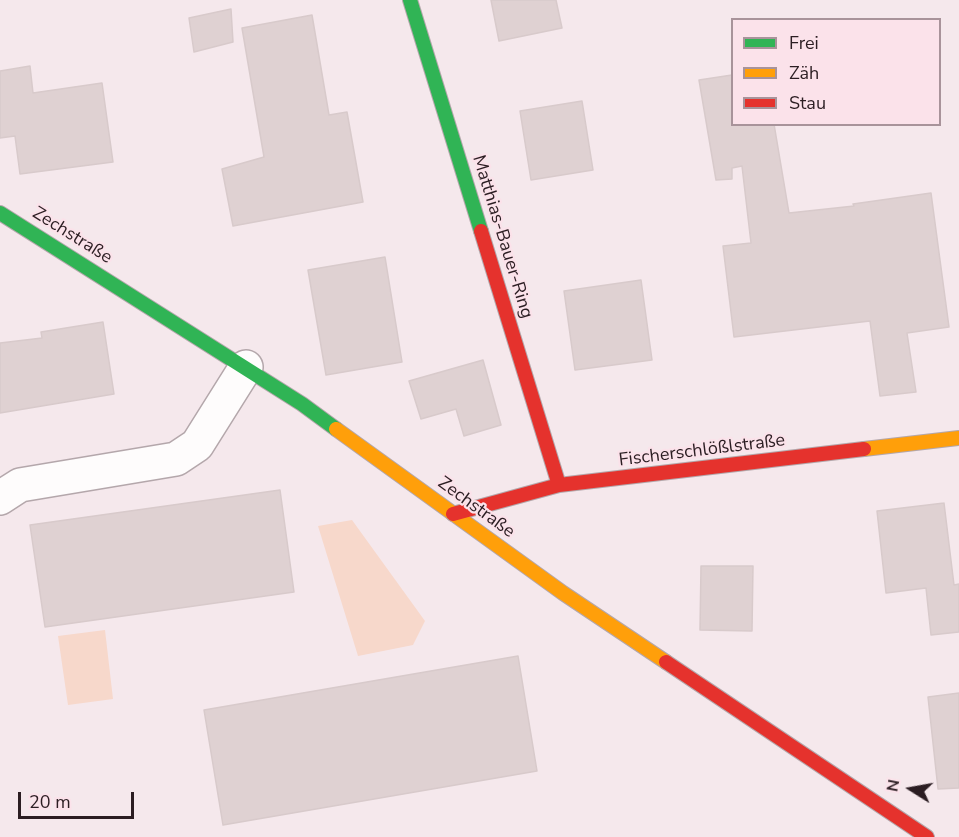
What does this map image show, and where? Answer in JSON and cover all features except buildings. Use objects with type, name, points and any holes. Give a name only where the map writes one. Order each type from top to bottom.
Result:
[{"type":"street","name":"Matthias-Bauer-Ring","points":[[410,0],[560,485]]},
{"type":"street","name":"Zechstraße","points":[[0,213],[302,404],[563,593],[927,837]]},
{"type":"street","points":[[0,498],[20,485],[176,459],[197,446],[246,367]]},
{"type":"street","name":"Fischerschlößlstraße","points":[[453,514],[560,485],[959,438]]},
{"type":"shaded area","points":[[352,520],[425,621],[413,645],[358,656],[318,526]]},
{"type":"shaded area","points":[[105,630],[113,699],[68,705],[58,636]]},
{"type":"traffic: fast","points":[[410,0],[481,231]]},
{"type":"traffic: fast","points":[[0,213],[302,404],[336,429]]},
{"type":"traffic: slow","points":[[336,429],[563,593],[666,662]]},
{"type":"traffic: slow","points":[[864,449],[959,438]]},
{"type":"traffic: jam","points":[[481,231],[559,485]]},
{"type":"traffic: jam","points":[[453,514],[559,485],[864,449]]},
{"type":"traffic: jam","points":[[666,662],[927,837]]}]
